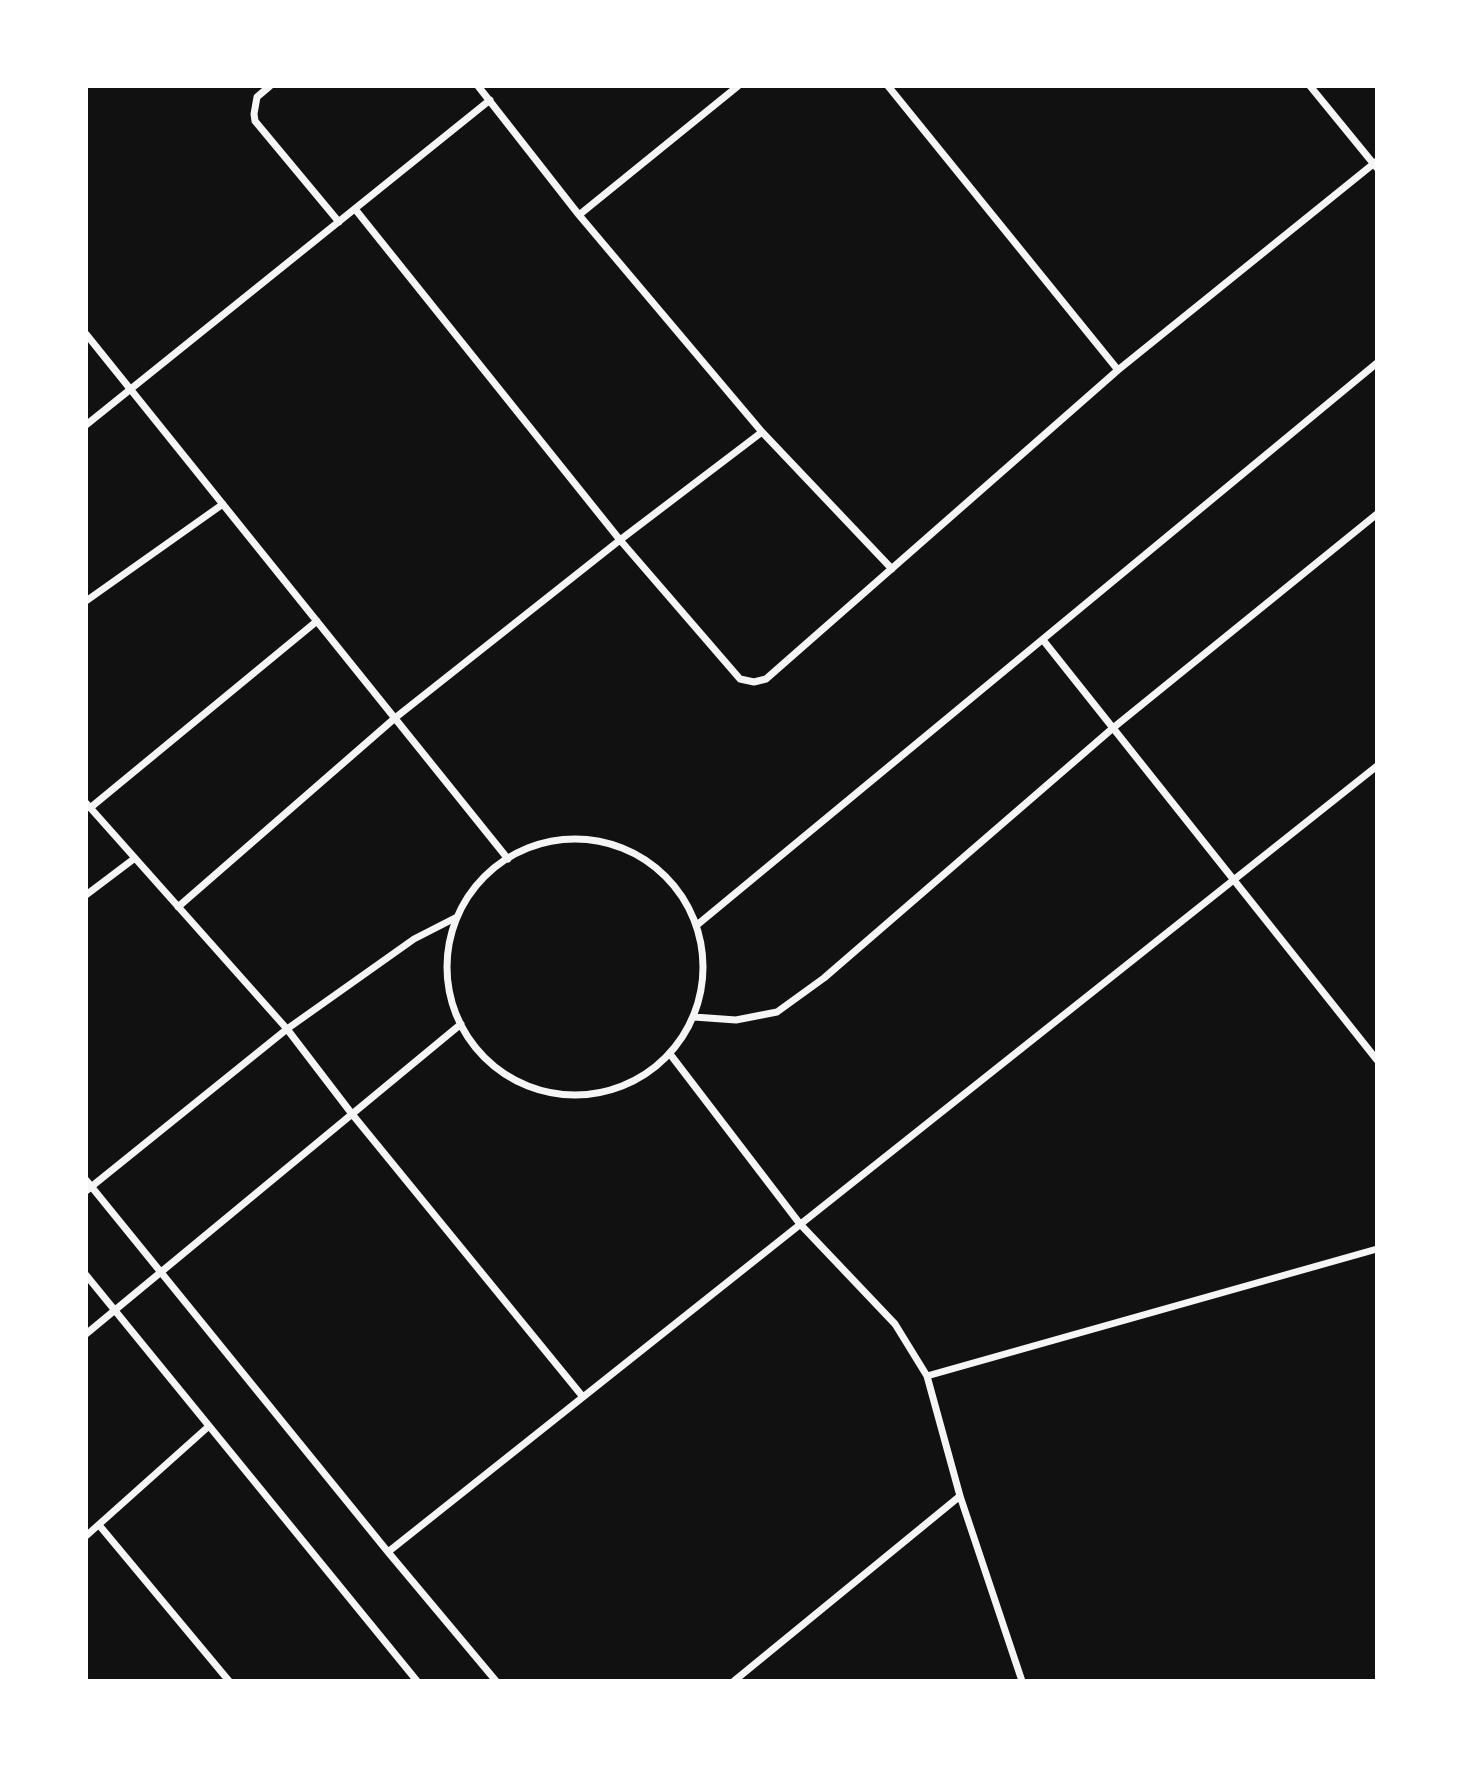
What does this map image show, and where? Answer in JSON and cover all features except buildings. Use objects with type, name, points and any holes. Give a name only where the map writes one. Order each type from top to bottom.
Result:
[{"type":"street","points":[[270,86],[257,97],[254,114],[256,121],[339,222]]},
{"type":"street","points":[[478,86],[579,215],[762,432],[892,569]]},
{"type":"street","points":[[579,215],[738,86]]},
{"type":"street","points":[[888,86],[1118,370]]},
{"type":"street","points":[[355,209],[620,540],[740,679],[754,682],[766,679],[1118,370],[1376,164],[1310,86]]},
{"type":"street","points":[[86,425],[490,100]]},
{"type":"street","points":[[86,334],[508,859]]},
{"type":"street","points":[[697,925],[1377,363]]},
{"type":"street","points":[[178,907],[395,718],[762,432]]},
{"type":"street","points":[[86,601],[223,504]]},
{"type":"street","points":[[694,1017],[736,1020],[777,1012],[824,978],[1113,728],[1377,514]]},
{"type":"street","points":[[317,621],[88,805],[287,1029],[352,1114],[583,1397]]},
{"type":"street","points":[[1042,640],[1377,1060]]},
{"type":"street","points":[[388,1552],[1377,766]]},
{"type":"street","points":[[580,838],[610,843],[639,855],[664,874],[683,897],[697,925],[703,956],[702,987],[694,1017],[670,1054],[631,1083],[601,1093],[570,1096],[540,1091],[512,1079],[487,1060],[467,1037],[454,1009],[447,978],[449,947],[457,918],[472,890],[494,868],[520,851],[549,841],[580,838]]},
{"type":"street","points":[[86,895],[135,858]]},
{"type":"street","points":[[457,918],[414,939],[287,1029],[88,1186],[496,1681]]},
{"type":"street","points":[[86,1334],[461,1024]]},
{"type":"street","points":[[670,1054],[800,1224],[895,1324],[928,1376],[960,1496],[1022,1681]]},
{"type":"street","points":[[928,1376],[1377,1249]]},
{"type":"street","points":[[86,1275],[417,1681]]},
{"type":"street","points":[[86,1536],[209,1426]]},
{"type":"street","points":[[734,1681],[960,1496]]},
{"type":"street","points":[[99,1525],[229,1681]]}]
